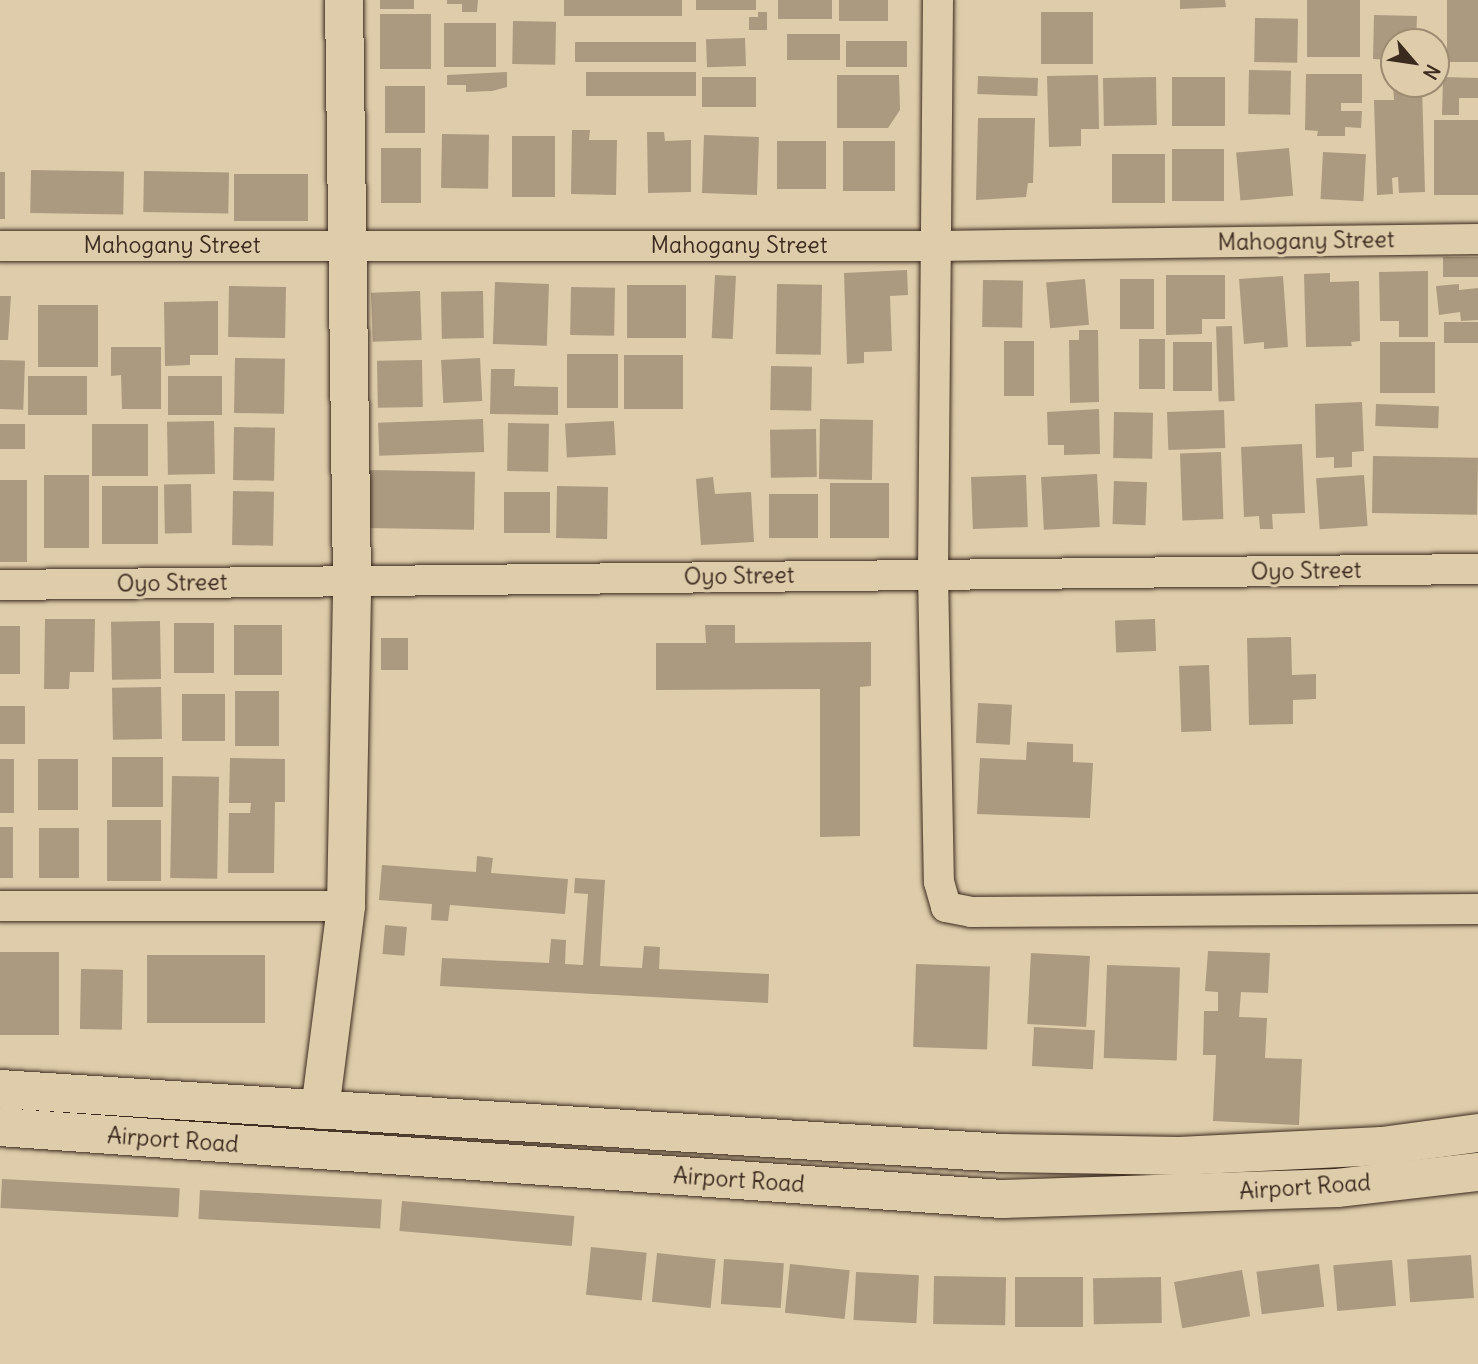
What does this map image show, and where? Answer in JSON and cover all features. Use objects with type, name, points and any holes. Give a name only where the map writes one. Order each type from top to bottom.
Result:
[{"type":"main road","points":[[320,1110],[346,906],[352,581],[344,0]]},
{"type":"main road","name":"Airport Road","points":[[0,1089],[1003,1153],[1179,1156],[1382,1146],[1478,1133]]},
{"type":"main road","name":"Airport Road","points":[[0,1127],[1003,1199],[1338,1188],[1478,1172]]},
{"type":"street","points":[[938,0],[933,574],[939,881],[946,907],[971,912],[1478,909]]},
{"type":"street","name":"Mahogany Street","points":[[0,246],[937,246],[1478,239]]},
{"type":"street","name":"Oyo Street","points":[[0,584],[1478,569]]},
{"type":"street","points":[[0,906],[346,906]]},
{"type":"building","points":[[380,0],[414,0],[414,9],[380,9]]},
{"type":"building","points":[[447,0],[478,0],[477,12],[462,12],[462,4],[447,4]]},
{"type":"building","points":[[564,0],[682,0],[682,16],[564,16]]},
{"type":"building","points":[[696,0],[756,0],[756,10],[696,10]]},
{"type":"building","points":[[778,0],[832,0],[832,19],[778,19]]},
{"type":"building","points":[[839,0],[888,0],[888,21],[839,21]]},
{"type":"building","points":[[1180,0],[1225,0],[1226,7],[1180,9]]},
{"type":"building","points":[[1307,0],[1360,0],[1360,57],[1307,57]]},
{"type":"building","points":[[1447,0],[1478,0],[1478,62],[1450,62],[1450,28],[1447,28]]},
{"type":"building","points":[[758,12],[767,12],[767,30],[749,30],[749,17],[758,17]]},
{"type":"building","points":[[1041,12],[1093,12],[1093,64],[1041,64]]},
{"type":"building","points":[[380,14],[431,14],[431,69],[380,69]]},
{"type":"building","points":[[1374,15],[1417,16],[1417,28],[1380,28],[1380,59],[1373,59]]},
{"type":"building","points":[[1255,18],[1298,19],[1297,63],[1254,62]]},
{"type":"building","points":[[513,21],[556,22],[555,65],[512,64]]},
{"type":"building","points":[[444,23],[496,23],[496,67],[444,67]]},
{"type":"building","points":[[787,34],[840,34],[840,60],[787,60]]},
{"type":"building","points":[[745,38],[746,66],[707,67],[706,39]]},
{"type":"building","points":[[846,41],[907,41],[907,67],[846,67]]},
{"type":"building","points":[[575,42],[696,42],[696,62],[575,62]]},
{"type":"building","points":[[1249,70],[1291,71],[1290,115],[1248,114]]},
{"type":"building","points":[[507,72],[507,87],[492,91],[466,92],[466,85],[447,85],[447,75]]},
{"type":"building","points":[[586,72],[696,72],[696,96],[586,96]]},
{"type":"building","points":[[1306,74],[1362,74],[1362,103],[1341,103],[1341,111],[1362,111],[1361,128],[1345,127],[1345,136],[1317,136],[1318,131],[1305,130]]},
{"type":"building","points":[[837,75],[899,75],[900,110],[888,128],[837,128]]},
{"type":"building","points":[[1098,75],[1099,129],[1081,129],[1081,146],[1049,147],[1047,76]]},
{"type":"building","points":[[978,76],[1038,78],[1037,96],[977,94]]},
{"type":"building","points":[[702,77],[756,77],[756,107],[702,107]]},
{"type":"building","points":[[1156,77],[1157,125],[1104,126],[1103,78]]},
{"type":"building","points":[[1172,77],[1225,77],[1225,126],[1172,126]]},
{"type":"building","points":[[1450,77],[1478,78],[1478,98],[1459,98],[1459,115],[1442,115],[1442,98],[1450,98]]},
{"type":"building","points":[[385,86],[425,86],[425,133],[385,133]]},
{"type":"building","points":[[1422,98],[1425,192],[1399,193],[1398,177],[1392,178],[1393,194],[1377,195],[1374,100]]},
{"type":"building","points":[[978,118],[1035,118],[1033,183],[1028,183],[1026,197],[976,200]]},
{"type":"building","points":[[1434,120],[1478,120],[1478,195],[1434,195]]},
{"type":"building","points":[[572,130],[590,130],[589,140],[617,140],[616,195],[571,194]]},
{"type":"building","points":[[647,132],[664,132],[665,141],[691,140],[691,192],[648,193]]},
{"type":"building","points":[[442,134],[489,135],[488,189],[441,188]]},
{"type":"building","points":[[704,135],[759,137],[757,195],[702,193]]},
{"type":"building","points":[[512,136],[555,136],[555,197],[512,197]]},
{"type":"building","points":[[777,141],[826,141],[826,189],[777,189]]},
{"type":"building","points":[[843,141],[895,141],[895,191],[843,191]]},
{"type":"building","points":[[381,148],[421,148],[421,203],[381,203]]},
{"type":"building","points":[[1289,148],[1293,196],[1240,200],[1236,153]]},
{"type":"building","points":[[1172,149],[1224,149],[1224,201],[1172,201]]},
{"type":"building","points":[[1323,152],[1366,154],[1363,201],[1321,199]]},
{"type":"building","points":[[1112,154],[1165,154],[1165,203],[1112,203]]},
{"type":"building","points":[[31,170],[124,172],[123,215],[30,213]]},
{"type":"building","points":[[144,171],[229,172],[228,213],[143,212]]},
{"type":"building","points":[[0,172],[5,172],[5,219],[0,219]]},
{"type":"building","points":[[234,174],[308,174],[308,221],[234,221]]},
{"type":"building","points":[[1443,257],[1478,257],[1478,277],[1443,277]]},
{"type":"building","points":[[907,270],[908,295],[890,296],[892,351],[864,352],[864,363],[847,364],[844,273]]},
{"type":"building","points":[[1428,271],[1428,337],[1399,337],[1399,321],[1380,321],[1379,272]]},
{"type":"building","points":[[1330,273],[1330,282],[1359,281],[1360,341],[1351,342],[1352,346],[1306,347],[1304,274]]},
{"type":"building","points":[[715,275],[736,276],[733,339],[712,338]]},
{"type":"building","points":[[1166,275],[1225,275],[1225,319],[1202,319],[1202,334],[1166,335]]},
{"type":"building","points":[[1283,276],[1288,347],[1264,349],[1264,342],[1244,344],[1239,279]]},
{"type":"building","points":[[1085,279],[1089,325],[1050,328],[1046,282]]},
{"type":"building","points":[[1120,279],[1154,279],[1154,329],[1120,329]]},
{"type":"building","points":[[983,280],[1023,281],[1022,328],[982,327]]},
{"type":"building","points":[[495,282],[549,284],[547,346],[493,344]]},
{"type":"building","points":[[777,284],[822,285],[821,355],[776,354]]},
{"type":"building","points":[[1459,284],[1459,290],[1478,288],[1478,320],[1461,321],[1460,312],[1439,315],[1436,286]]},
{"type":"building","points":[[627,285],[686,285],[686,338],[627,338]]},
{"type":"building","points":[[229,286],[286,287],[285,338],[228,337]]},
{"type":"building","points":[[571,287],[615,288],[614,336],[570,335]]},
{"type":"building","points":[[420,291],[422,340],[373,342],[371,293]]},
{"type":"building","points":[[483,291],[484,338],[442,339],[441,292]]},
{"type":"building","points":[[0,296],[11,296],[8,340],[0,340]]},
{"type":"building","points":[[218,301],[218,355],[190,355],[190,365],[165,366],[164,302]]},
{"type":"building","points":[[38,305],[98,305],[98,367],[38,367]]},
{"type":"building","points":[[1444,322],[1478,322],[1478,343],[1444,343]]},
{"type":"building","points":[[1232,326],[1235,401],[1219,402],[1216,327]]},
{"type":"building","points":[[1079,330],[1098,330],[1099,402],[1070,403],[1069,340],[1079,340]]},
{"type":"building","points":[[1139,339],[1165,339],[1165,389],[1139,389]]},
{"type":"building","points":[[1004,341],[1034,341],[1034,396],[1004,396]]},
{"type":"building","points":[[1173,342],[1212,342],[1212,391],[1173,391]]},
{"type":"building","points":[[1380,342],[1435,342],[1435,393],[1380,393]]},
{"type":"building","points":[[111,347],[161,347],[161,409],[122,409],[121,375],[111,376]]},
{"type":"building","points":[[567,354],[618,354],[618,408],[567,408]]},
{"type":"building","points":[[624,355],[683,355],[683,409],[624,409]]},
{"type":"building","points":[[235,358],[285,359],[284,414],[234,413]]},
{"type":"building","points":[[480,358],[482,401],[443,403],[441,360]]},
{"type":"building","points":[[0,360],[25,361],[23,410],[0,409]]},
{"type":"building","points":[[422,360],[423,407],[378,408],[377,361]]},
{"type":"building","points":[[771,366],[812,367],[811,411],[770,410]]},
{"type":"building","points":[[491,369],[515,369],[514,386],[558,387],[558,415],[490,414]]},
{"type":"building","points":[[28,376],[87,376],[87,415],[28,415]]},
{"type":"building","points":[[168,376],[222,376],[222,415],[168,415]]},
{"type":"building","points":[[1362,402],[1364,451],[1352,452],[1352,467],[1334,468],[1334,457],[1316,458],[1315,404]]},
{"type":"building","points":[[1376,404],[1439,406],[1438,428],[1375,426]]},
{"type":"building","points":[[1099,409],[1100,454],[1064,455],[1064,445],[1048,445],[1047,412]]},
{"type":"building","points":[[1224,410],[1225,448],[1168,450],[1167,412]]},
{"type":"building","points":[[1114,412],[1153,413],[1152,459],[1113,458]]},
{"type":"building","points":[[483,419],[484,452],[379,456],[378,423]]},
{"type":"building","points":[[820,419],[873,420],[872,480],[819,479]]},
{"type":"building","points":[[214,421],[215,474],[168,475],[167,422]]},
{"type":"building","points":[[614,421],[616,455],[567,458],[565,424]]},
{"type":"building","points":[[508,423],[549,424],[548,472],[507,471]]},
{"type":"building","points":[[0,424],[25,424],[25,449],[0,449]]},
{"type":"building","points":[[92,424],[148,424],[148,476],[92,476]]},
{"type":"building","points":[[234,427],[275,428],[274,481],[233,480]]},
{"type":"building","points":[[816,429],[817,477],[771,478],[770,430]]},
{"type":"building","points":[[1302,444],[1305,513],[1272,514],[1273,529],[1260,529],[1259,516],[1244,517],[1241,447]]},
{"type":"building","points":[[1221,452],[1223,519],[1182,520],[1180,453]]},
{"type":"building","points":[[1373,456],[1478,458],[1477,515],[1372,513]]},
{"type":"building","points":[[368,470],[475,472],[474,530],[367,528]]},
{"type":"building","points":[[1097,474],[1100,527],[1044,530],[1041,477]]},
{"type":"building","points":[[44,475],[89,475],[89,548],[44,548]]},
{"type":"building","points":[[1026,475],[1028,527],[973,529],[971,477]]},
{"type":"building","points":[[1364,475],[1368,526],[1320,529],[1316,478]]},
{"type":"building","points":[[713,477],[715,494],[751,492],[754,542],[701,545],[696,479]]},
{"type":"building","points":[[0,480],[27,480],[27,562],[0,562]]},
{"type":"building","points":[[1114,481],[1147,482],[1145,525],[1112,524]]},
{"type":"building","points":[[830,483],[889,483],[889,538],[830,538]]},
{"type":"building","points":[[164,484],[191,484],[192,533],[165,533]]},
{"type":"building","points":[[102,486],[158,486],[158,544],[102,544]]},
{"type":"building","points":[[557,486],[608,487],[607,539],[556,538]]},
{"type":"building","points":[[233,491],[274,492],[273,546],[232,545]]},
{"type":"building","points":[[504,492],[550,492],[550,533],[504,533]]},
{"type":"building","points":[[769,494],[818,494],[818,538],[769,538]]},
{"type":"building","points":[[45,619],[95,619],[94,672],[70,672],[69,689],[44,689]]},
{"type":"building","points":[[1155,619],[1156,651],[1116,652],[1115,620]]},
{"type":"building","points":[[160,621],[161,679],[112,680],[111,622]]},
{"type":"building","points":[[174,623],[214,623],[214,673],[174,673]]},
{"type":"building","points":[[234,625],[282,625],[282,675],[234,675]]},
{"type":"building","points":[[705,625],[735,625],[735,643],[871,642],[871,686],[860,687],[860,836],[820,837],[820,689],[656,690],[656,643],[706,643]]},
{"type":"building","points":[[0,626],[20,626],[20,674],[0,674]]},
{"type":"building","points":[[1291,637],[1292,675],[1316,674],[1316,699],[1293,700],[1293,724],[1249,725],[1247,638]]},
{"type":"building","points":[[381,638],[408,638],[408,670],[381,670]]},
{"type":"building","points":[[1209,665],[1211,731],[1181,732],[1179,666]]},
{"type":"building","points":[[161,687],[162,739],[113,740],[112,688]]},
{"type":"building","points":[[235,691],[279,691],[279,746],[235,746]]},
{"type":"building","points":[[182,694],[225,694],[225,741],[182,741]]},
{"type":"building","points":[[978,703],[1012,705],[1010,745],[976,743]]},
{"type":"building","points":[[0,706],[25,706],[25,744],[0,744]]},
{"type":"building","points":[[1027,742],[1073,744],[1073,762],[1093,763],[1090,818],[977,814],[980,758],[1026,760]]},
{"type":"building","points":[[112,757],[163,757],[163,807],[112,807]]},
{"type":"building","points":[[230,758],[285,759],[285,802],[275,802],[274,873],[228,873],[229,813],[250,813],[251,803],[229,803]]},
{"type":"building","points":[[0,759],[14,759],[14,813],[0,813]]},
{"type":"building","points":[[38,759],[78,759],[78,810],[38,810]]},
{"type":"building","points":[[172,776],[219,777],[217,879],[170,878]]},
{"type":"building","points":[[107,820],[161,820],[161,881],[107,881]]},
{"type":"building","points":[[0,827],[13,827],[13,878],[0,878]]},
{"type":"building","points":[[39,828],[79,828],[79,878],[39,878]]},
{"type":"building","points":[[477,856],[493,858],[491,873],[568,879],[565,914],[450,905],[448,921],[431,920],[432,904],[379,900],[382,865],[476,872]]},
{"type":"building","points":[[575,878],[605,880],[600,966],[642,968],[644,946],[660,947],[659,969],[769,974],[768,1003],[440,986],[442,958],[549,963],[551,939],[566,940],[565,964],[583,965],[588,894],[574,893]]},
{"type":"building","points":[[385,925],[407,927],[404,956],[382,954]]},
{"type":"building","points":[[1208,951],[1270,953],[1268,993],[1241,992],[1239,1017],[1267,1018],[1265,1058],[1302,1059],[1299,1125],[1213,1121],[1216,1055],[1203,1055],[1204,1011],[1218,1011],[1218,992],[1205,991]]},
{"type":"building","points":[[0,952],[59,952],[59,1035],[0,1035]]},
{"type":"building","points":[[1031,953],[1090,956],[1086,1027],[1027,1024]]},
{"type":"building","points":[[147,955],[265,955],[265,1023],[147,1023]]},
{"type":"building","points":[[916,964],[990,967],[987,1050],[913,1047]]},
{"type":"building","points":[[1107,965],[1180,968],[1177,1060],[1104,1058]]},
{"type":"building","points":[[81,969],[123,970],[122,1030],[80,1029]]},
{"type":"building","points":[[1034,1027],[1095,1030],[1093,1069],[1032,1066]]},
{"type":"building","points":[[2,1179],[180,1188],[178,1217],[0,1208]]},
{"type":"building","points":[[200,1190],[382,1200],[380,1228],[198,1219]]},
{"type":"building","points":[[402,1201],[574,1216],[572,1246],[399,1231]]},
{"type":"building","points":[[591,1247],[647,1253],[642,1301],[586,1295]]},
{"type":"building","points":[[657,1253],[716,1259],[711,1308],[652,1302]]},
{"type":"building","points":[[1471,1255],[1474,1298],[1410,1302],[1407,1259]]},
{"type":"building","points":[[724,1259],[784,1263],[781,1308],[721,1304]]},
{"type":"building","points":[[1392,1260],[1396,1306],[1337,1311],[1333,1265]]},
{"type":"building","points":[[790,1264],[850,1270],[845,1319],[785,1313]]},
{"type":"building","points":[[1319,1264],[1324,1307],[1262,1314],[1256,1272]]},
{"type":"building","points":[[1242,1270],[1250,1316],[1182,1328],[1174,1282]]},
{"type":"building","points":[[856,1272],[919,1275],[916,1323],[853,1320]]},
{"type":"building","points":[[934,1276],[1006,1277],[1005,1325],[933,1324]]},
{"type":"building","points":[[1015,1277],[1083,1277],[1083,1327],[1015,1327]]},
{"type":"building","points":[[1161,1277],[1162,1323],[1094,1324],[1093,1278]]}]
